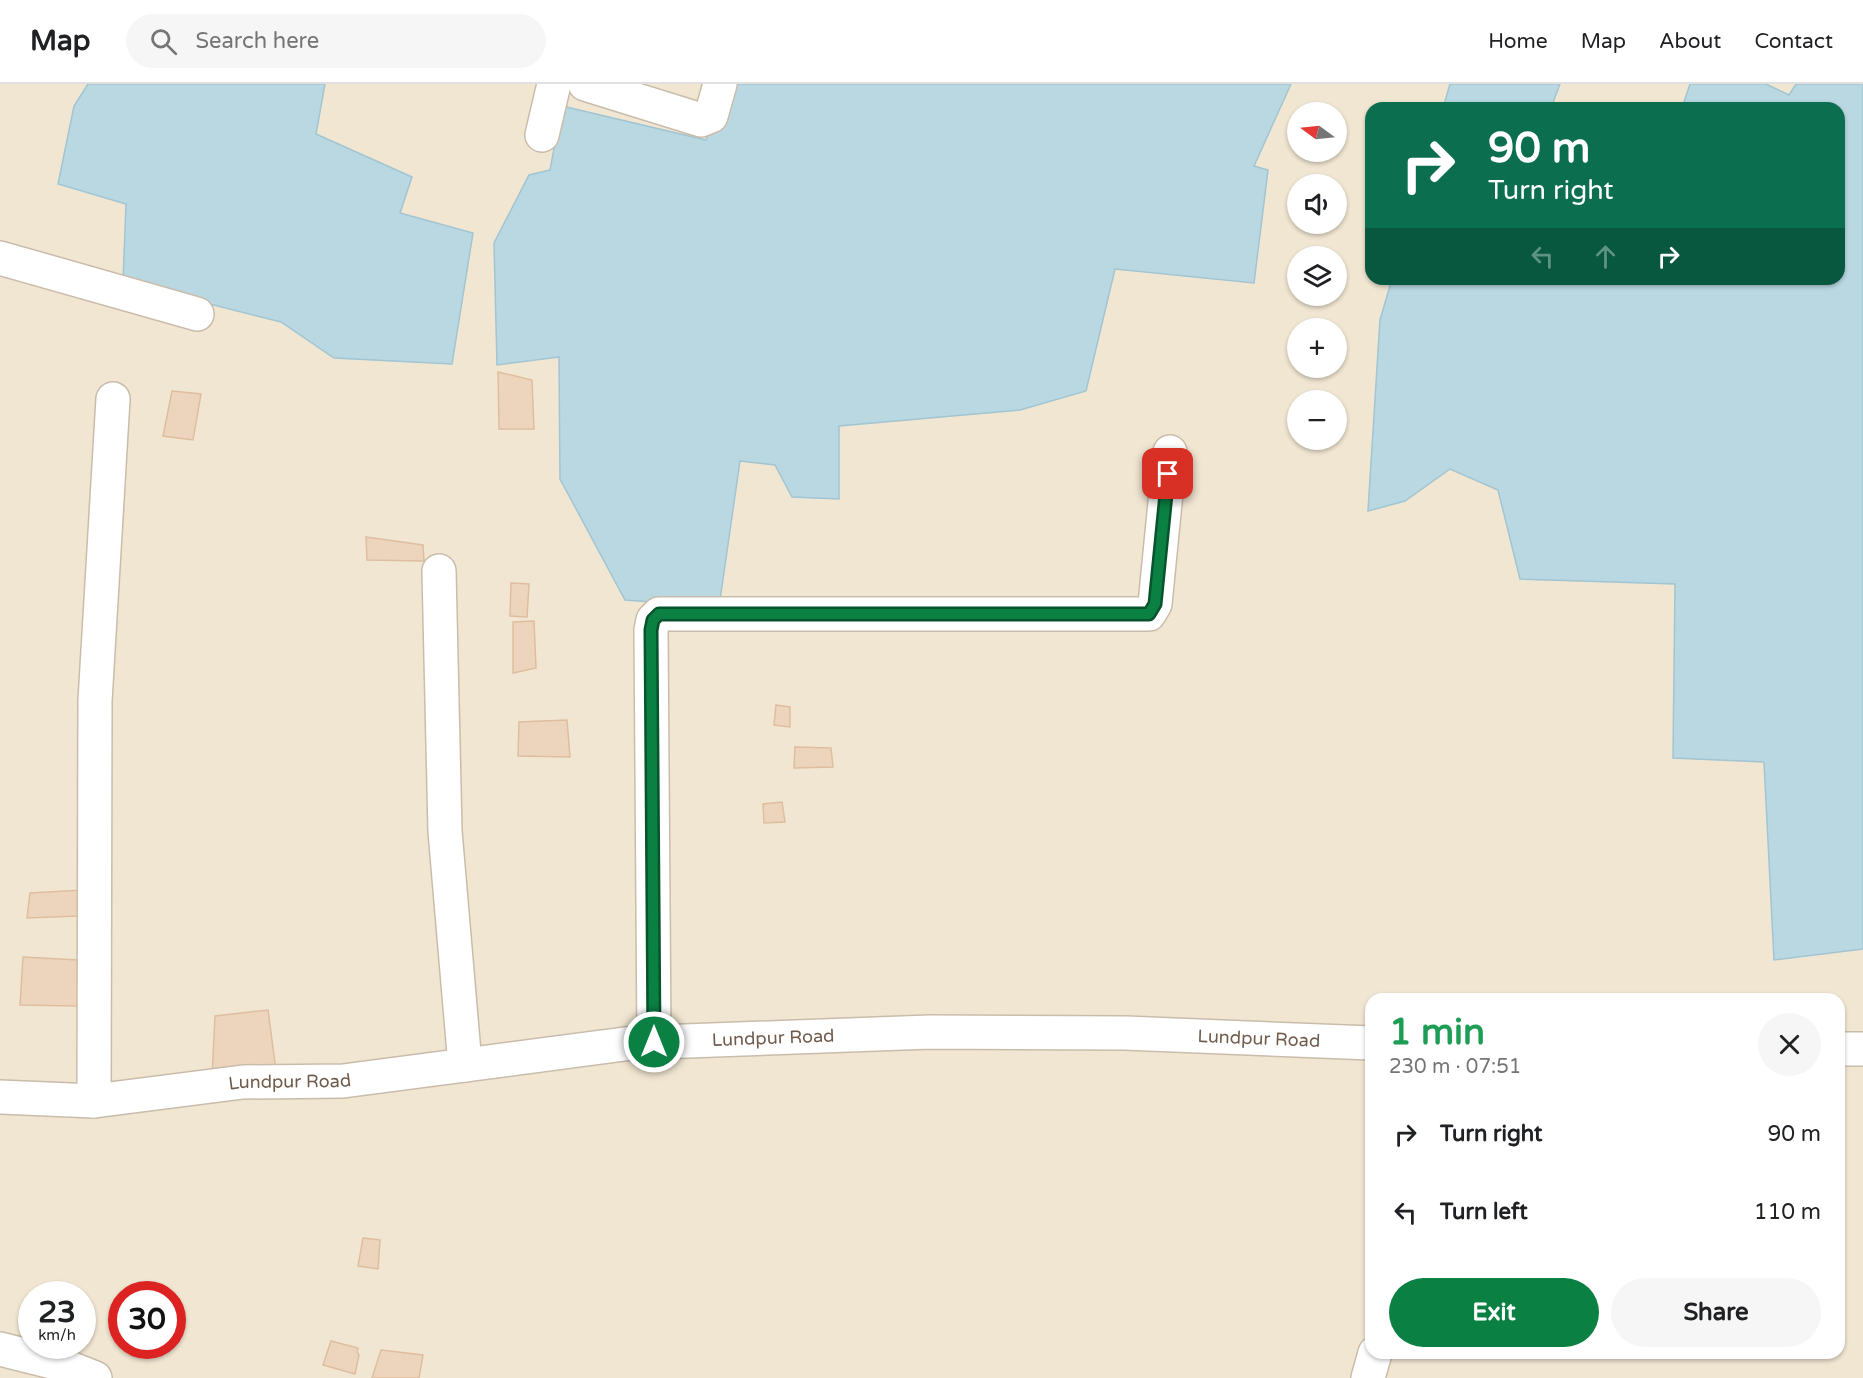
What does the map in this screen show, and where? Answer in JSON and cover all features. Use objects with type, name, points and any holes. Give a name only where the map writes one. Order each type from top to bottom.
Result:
[{"type":"street","points":[[542,135],[554,84]]},
{"type":"street","points":[[585,84],[700,120],[711,116],[720,84]]},
{"type":"street","points":[[0,258],[197,314]]},
{"type":"street","points":[[94,1101],[95,701],[113,399]]},
{"type":"street","points":[[654,1042],[651,642],[653,620],[659,614],[1149,614],[1155,604],[1170,452]]},
{"type":"street","points":[[439,571],[446,831],[465,1065]]},
{"type":"street","name":"Lundpur Road","points":[[0,1097],[94,1101],[243,1082],[343,1081],[654,1042],[942,1032],[1125,1033],[1365,1043]]},
{"type":"street","points":[[1845,1049],[1863,1049]]},
{"type":"street","points":[[0,1349],[60,1364],[95,1378]]},
{"type":"street","points":[[1368,1378],[1373,1359]]},
{"type":"shaded area","points":[[0,84],[1863,84],[1863,1378],[0,1378]]},
{"type":"water","points":[[88,84],[325,84],[316,134],[412,177],[400,213],[473,233],[452,364],[334,358],[281,322],[123,282],[126,204],[58,184],[74,106]]},
{"type":"water","points":[[725,84],[1291,84],[1254,166],[1268,170],[1254,283],[1115,269],[1086,391],[1020,410],[839,426],[839,499],[792,497],[775,465],[740,461],[719,607],[625,600],[560,479],[559,357],[497,365],[494,243],[529,175],[550,170],[562,106],[706,140]]},
{"type":"water","points":[[1450,84],[1560,84],[1553,102],[1445,102]]},
{"type":"water","points":[[1690,84],[1766,84],[1789,95],[1796,84],[1863,84],[1863,949],[1774,960],[1764,762],[1673,758],[1675,584],[1520,579],[1498,490],[1450,469],[1405,501],[1368,511],[1380,320],[1390,285],[1845,285],[1845,102],[1684,102]]},
{"type":"building","points":[[498,372],[532,380],[534,429],[499,429]]},
{"type":"building","points":[[172,391],[201,394],[193,440],[163,436]]},
{"type":"building","points":[[366,537],[423,545],[424,561],[367,560]]},
{"type":"building","points":[[511,583],[529,584],[527,617],[510,616]]},
{"type":"building","points":[[534,621],[536,668],[513,673],[513,622]]},
{"type":"building","points":[[776,705],[790,707],[790,727],[774,725]]},
{"type":"building","points":[[567,720],[570,757],[518,756],[519,722]]},
{"type":"building","points":[[795,747],[831,748],[833,767],[794,768]]},
{"type":"building","points":[[782,802],[785,822],[764,823],[763,804]]},
{"type":"building","points":[[83,890],[78,916],[27,918],[30,893]]},
{"type":"building","points":[[23,957],[78,960],[78,1006],[20,1005]]},
{"type":"building","points":[[268,1010],[277,1078],[212,1078],[215,1016]]},
{"type":"building","points":[[363,1238],[380,1240],[378,1269],[358,1266]]},
{"type":"building","points":[[331,1341],[358,1348],[355,1374],[323,1365]]},
{"type":"building","points":[[381,1350],[423,1355],[419,1378],[372,1378]]},
{"type":"route","points":[[654,1042],[651,630],[653,620],[659,614],[1149,614],[1155,604],[1168,474]]}]
